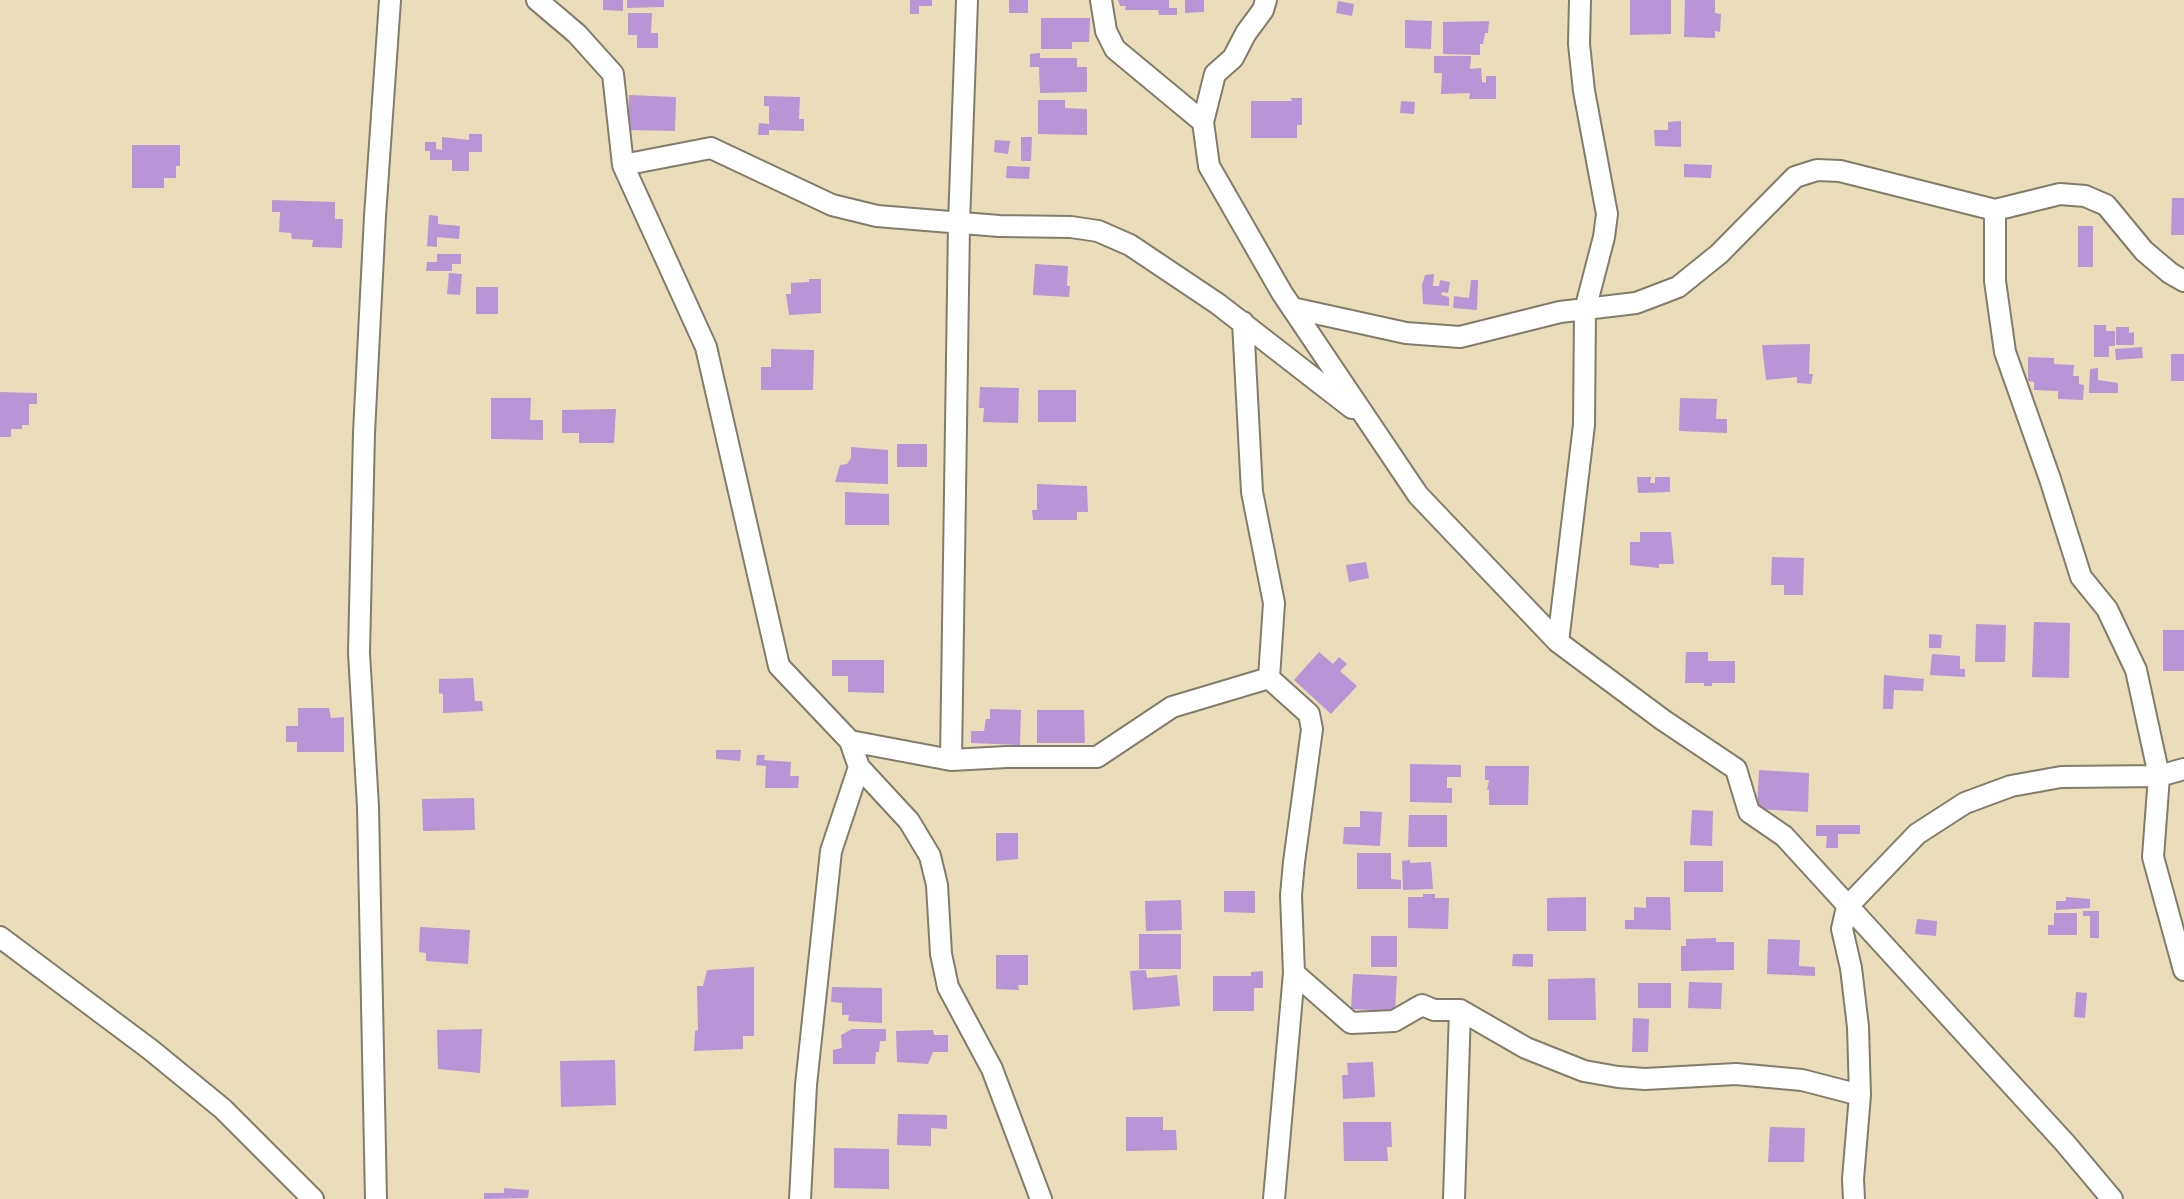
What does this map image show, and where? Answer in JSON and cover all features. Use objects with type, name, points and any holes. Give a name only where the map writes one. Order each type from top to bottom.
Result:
[{"type":"street","points":[[376,1199],[368,807],[359,653],[364,433],[390,0]]},
{"type":"street","points":[[537,0],[558,15],[613,74],[623,165],[706,347],[779,666],[850,741],[859,767],[909,821],[930,856],[937,885],[941,954],[948,987],[992,1069],[1041,1199]]},
{"type":"street","points":[[951,760],[959,224],[967,0]]},
{"type":"street","points":[[1101,0],[1106,31],[1115,49],[1203,122]]},
{"type":"street","points":[[1266,0],[1233,58],[1215,74],[1203,122],[1209,166],[1292,308],[1418,495],[1558,642],[1663,720],[1736,769],[1749,812],[1784,836],[2065,1143],[2112,1199]]},
{"type":"street","points":[[1558,642],[1584,425],[1585,310],[1607,214],[1584,91],[1579,44],[1580,0]]},
{"type":"street","points":[[623,165],[711,148],[832,205],[877,216],[959,224],[1059,226],[1098,231],[1130,245],[1243,322],[1368,421]]},
{"type":"street","points":[[1292,308],[1406,333],[1460,337],[1560,312],[1636,303],[1678,287],[1719,254],[1795,177],[1817,170],[1840,171],[1995,210],[2060,194],[2085,196],[2106,205],[2144,251],[2184,281]]},
{"type":"street","points":[[1995,210],[1995,281],[2005,352],[2081,577],[2107,609],[2136,670],[2159,776],[2153,857],[2184,970]]},
{"type":"street","points":[[1243,322],[1252,492],[1274,603],[1269,678]]},
{"type":"street","points":[[850,741],[951,760],[1097,757],[1172,707],[1269,678]]},
{"type":"street","points":[[1269,678],[1309,714],[1312,729],[1291,895],[1294,973],[1274,1199]]},
{"type":"street","points":[[800,1199],[806,1085],[831,851],[859,767]]},
{"type":"street","points":[[1854,1199],[1860,1095],[1858,1027],[1851,968],[1842,929],[1847,907],[1917,834],[1965,803],[2011,786],[2061,777],[2159,776],[2184,769]]},
{"type":"street","points":[[0,937],[151,1050],[223,1109],[313,1199]]},
{"type":"street","points":[[1294,973],[1351,1023],[1394,1021],[1422,1005],[1434,1010],[1460,1010],[1526,1048],[1584,1071],[1645,1079],[1751,1075],[1802,1080],[1860,1095]]},
{"type":"street","points":[[1454,1199],[1460,1010]]},
{"type":"building","points":[[603,0],[623,0],[623,11],[603,10]]},
{"type":"building","points":[[627,0],[664,0],[664,7],[627,8]]},
{"type":"building","points":[[910,0],[932,0],[932,6],[919,6],[919,14],[910,14]]},
{"type":"building","points":[[1009,0],[1028,0],[1028,13],[1009,13]]},
{"type":"building","points":[[1118,0],[1169,0],[1169,8],[1177,8],[1177,15],[1159,15],[1158,10],[1125,10],[1126,6],[1120,6]]},
{"type":"building","points":[[1185,0],[1204,0],[1204,12],[1185,13]]},
{"type":"building","points":[[1630,0],[1671,0],[1671,34],[1630,35]]},
{"type":"building","points":[[1685,0],[1715,0],[1715,13],[1721,14],[1720,32],[1715,31],[1715,38],[1684,37]]},
{"type":"building","points":[[1338,1],[1354,4],[1352,16],[1336,13]]},
{"type":"building","points":[[628,13],[652,13],[651,33],[658,33],[658,48],[637,48],[637,35],[628,35]]},
{"type":"building","points":[[1041,18],[1090,18],[1089,42],[1072,42],[1072,49],[1041,49]]},
{"type":"building","points":[[1405,20],[1432,21],[1431,49],[1405,48]]},
{"type":"building","points":[[1489,21],[1488,33],[1485,33],[1483,44],[1480,44],[1480,55],[1443,54],[1443,22]]},
{"type":"building","points":[[1040,53],[1040,58],[1077,58],[1077,67],[1087,67],[1087,92],[1040,93],[1039,67],[1030,67],[1030,54]]},
{"type":"building","points":[[1434,56],[1471,56],[1470,69],[1481,68],[1482,82],[1486,83],[1486,76],[1496,76],[1496,99],[1469,99],[1470,93],[1441,94],[1442,73],[1434,73]]},
{"type":"building","points":[[629,95],[676,97],[675,131],[628,130]]},
{"type":"building","points":[[764,96],[800,97],[799,119],[804,119],[804,131],[769,130],[769,135],[758,135],[759,123],[769,124],[769,106],[764,106]]},
{"type":"building","points":[[1291,98],[1302,98],[1302,125],[1297,125],[1297,138],[1251,138],[1251,101],[1292,101]]},
{"type":"building","points":[[1038,100],[1065,100],[1065,108],[1087,109],[1087,135],[1038,134]]},
{"type":"building","points":[[1401,101],[1415,102],[1414,114],[1400,113]]},
{"type":"building","points":[[1681,121],[1681,147],[1655,146],[1654,130],[1668,130],[1668,122]]},
{"type":"building","points":[[469,134],[482,134],[482,152],[469,152],[469,171],[452,171],[452,160],[430,160],[430,151],[425,151],[425,142],[436,142],[436,149],[442,150],[442,137],[469,140]]},
{"type":"building","points":[[1021,137],[1032,137],[1031,161],[1021,161]]},
{"type":"building","points":[[995,140],[1010,141],[1008,154],[994,152]]},
{"type":"building","points":[[132,145],[180,145],[180,166],[176,166],[176,178],[164,178],[164,188],[132,188]]},
{"type":"building","points":[[1684,164],[1712,165],[1711,178],[1684,177]]},
{"type":"building","points":[[1007,166],[1030,167],[1029,179],[1006,178]]},
{"type":"building","points":[[2172,198],[2184,198],[2184,235],[2171,235]]},
{"type":"building","points":[[272,200],[335,202],[335,219],[343,219],[342,248],[312,247],[313,240],[292,239],[291,233],[279,232],[280,212],[272,212]]},
{"type":"building","points":[[429,215],[438,216],[438,224],[460,226],[459,239],[437,237],[437,247],[427,246]]},
{"type":"building","points":[[2078,226],[2093,226],[2093,267],[2078,267]]},
{"type":"building","points":[[437,254],[461,254],[461,264],[452,264],[452,271],[426,271],[427,262],[437,262]]},
{"type":"building","points":[[1035,264],[1068,266],[1069,297],[1033,295]]},
{"type":"building","points":[[449,273],[462,274],[460,295],[447,294]]},
{"type":"building","points":[[1434,274],[1433,286],[1439,286],[1440,280],[1450,282],[1448,293],[1442,292],[1441,295],[1449,297],[1449,306],[1423,304],[1425,275]]},
{"type":"building","points":[[809,279],[821,279],[821,313],[789,315],[786,294],[791,294],[791,283],[809,282]]},
{"type":"building","points":[[1471,280],[1478,280],[1477,310],[1453,308],[1454,296],[1469,298]]},
{"type":"building","points":[[476,287],[498,287],[498,314],[476,314]]},
{"type":"building","points":[[2094,325],[2106,325],[2106,331],[2115,331],[2115,346],[2109,346],[2109,357],[2094,357]]},
{"type":"building","points":[[2116,327],[2129,327],[2129,333],[2134,332],[2134,345],[2116,345]]},
{"type":"building","points":[[1810,344],[1811,384],[1797,383],[1797,377],[1766,380],[1762,345]]},
{"type":"building","points":[[2142,347],[2143,358],[2116,360],[2115,349]]},
{"type":"building","points":[[771,349],[814,350],[813,390],[761,390],[761,367],[771,367]]},
{"type":"building","points":[[2171,354],[2184,354],[2184,381],[2171,381]]},
{"type":"building","points":[[2028,357],[2054,358],[2054,364],[2074,365],[2073,376],[2079,376],[2079,384],[2084,385],[2083,400],[2058,399],[2058,391],[2034,390],[2034,382],[2028,381]]},
{"type":"building","points":[[2098,368],[2098,380],[2118,383],[2118,393],[2089,393],[2090,369]]},
{"type":"building","points":[[980,387],[1019,388],[1018,423],[983,422],[984,408],[979,408]]},
{"type":"building","points":[[1038,390],[1076,390],[1076,422],[1038,422]]},
{"type":"building","points":[[0,392],[37,393],[37,404],[29,404],[29,425],[11,429],[11,437],[0,437]]},
{"type":"building","points":[[491,398],[531,398],[530,420],[543,420],[543,440],[491,439]]},
{"type":"building","points":[[1680,398],[1717,399],[1716,419],[1727,419],[1727,433],[1679,431]]},
{"type":"building","points":[[616,409],[614,443],[579,443],[579,433],[562,433],[562,410]]},
{"type":"building","points":[[897,444],[927,444],[927,467],[897,467]]},
{"type":"building","points":[[851,447],[888,450],[888,484],[835,482],[840,465],[847,464],[851,458]]},
{"type":"building","points":[[1637,477],[1651,477],[1650,483],[1655,483],[1655,477],[1670,477],[1670,492],[1638,493]]},
{"type":"building","points":[[1037,484],[1087,486],[1088,512],[1077,512],[1077,520],[1033,520],[1032,510],[1037,510]]},
{"type":"building","points":[[845,492],[889,494],[889,525],[845,525]]},
{"type":"building","points":[[1640,532],[1671,532],[1674,564],[1659,564],[1659,568],[1630,565],[1630,542],[1640,542]]},
{"type":"building","points":[[1772,557],[1804,558],[1803,595],[1784,595],[1784,585],[1771,585]]},
{"type":"building","points":[[1366,562],[1369,578],[1349,582],[1346,565]]},
{"type":"building","points":[[2034,622],[2070,623],[2069,678],[2032,677]]},
{"type":"building","points":[[1976,624],[2006,625],[2005,662],[1975,662]]},
{"type":"building","points":[[2163,630],[2184,630],[2184,671],[2163,671]]},
{"type":"building","points":[[1929,634],[1942,635],[1941,648],[1929,648]]},
{"type":"building","points":[[1319,652],[1333,664],[1339,657],[1347,664],[1340,671],[1357,686],[1331,714],[1294,680]]},
{"type":"building","points":[[1686,652],[1708,652],[1708,661],[1735,661],[1735,683],[1704,686],[1704,683],[1685,683]]},
{"type":"building","points":[[1932,654],[1960,656],[1960,669],[1965,669],[1965,677],[1930,675]]},
{"type":"building","points":[[832,660],[884,660],[884,693],[848,692],[848,676],[832,676]]},
{"type":"building","points":[[1884,675],[1924,679],[1923,691],[1894,690],[1893,709],[1883,709]]},
{"type":"building","points":[[473,678],[475,701],[482,701],[483,711],[443,713],[439,679]]},
{"type":"building","points":[[298,708],[329,708],[331,718],[344,717],[344,752],[297,752],[297,742],[286,742],[286,726],[298,726]]},
{"type":"building","points":[[990,709],[1021,710],[1020,745],[971,743],[971,731],[984,731],[986,719],[990,719]]},
{"type":"building","points":[[1037,710],[1084,710],[1085,743],[1037,743]]},
{"type":"building","points":[[716,750],[741,750],[740,761],[716,759]]},
{"type":"building","points":[[757,755],[765,755],[764,760],[791,762],[790,776],[799,776],[798,788],[765,788],[766,766],[756,765]]},
{"type":"building","points":[[1410,764],[1461,765],[1461,777],[1447,777],[1447,788],[1452,788],[1452,803],[1410,802]]},
{"type":"building","points":[[1485,766],[1529,766],[1528,805],[1489,805],[1489,780],[1485,780]]},
{"type":"building","points":[[1759,770],[1809,773],[1808,812],[1757,809]]},
{"type":"building","points":[[474,798],[475,830],[423,831],[422,799]]},
{"type":"building","points":[[1692,810],[1713,811],[1712,846],[1690,845]]},
{"type":"building","points":[[1360,811],[1382,812],[1380,846],[1343,844],[1344,827],[1360,827]]},
{"type":"building","points":[[1409,815],[1447,815],[1447,847],[1408,847]]},
{"type":"building","points":[[1816,825],[1860,825],[1860,834],[1838,834],[1838,848],[1826,848],[1827,836],[1816,836]]},
{"type":"building","points":[[996,833],[1018,833],[1018,859],[996,861]]},
{"type":"building","points":[[1357,853],[1391,853],[1391,879],[1401,880],[1401,889],[1357,889]]},
{"type":"building","points":[[1410,860],[1410,863],[1431,862],[1433,889],[1403,890],[1402,861]]},
{"type":"building","points":[[1684,861],[1723,861],[1723,892],[1684,892]]},
{"type":"building","points":[[1224,891],[1255,891],[1255,913],[1224,912]]},
{"type":"building","points":[[1423,894],[1449,898],[1448,929],[1408,928],[1408,897],[1423,897]]},
{"type":"building","points":[[1586,897],[1586,931],[1547,931],[1547,898]]},
{"type":"building","points":[[1646,897],[1670,897],[1671,930],[1625,929],[1625,920],[1634,920],[1634,907],[1646,908]]},
{"type":"building","points":[[2066,897],[2090,899],[2090,908],[2056,910],[2056,901],[2066,901]]},
{"type":"building","points":[[1181,900],[1182,930],[1146,931],[1145,901]]},
{"type":"building","points":[[2083,911],[2099,911],[2099,938],[2090,938],[2090,916],[2083,916]]},
{"type":"building","points":[[2054,913],[2077,913],[2077,935],[2048,935],[2048,925],[2054,925]]},
{"type":"building","points":[[1917,919],[1937,921],[1936,936],[1915,934]]},
{"type":"building","points":[[420,927],[470,930],[468,964],[426,961],[426,953],[419,952]]},
{"type":"building","points":[[1139,934],[1181,934],[1181,969],[1139,969]]},
{"type":"building","points":[[1371,936],[1397,936],[1397,967],[1371,967]]},
{"type":"building","points":[[1716,938],[1716,942],[1734,942],[1734,970],[1681,971],[1681,946],[1686,946],[1686,939]]},
{"type":"building","points":[[1768,939],[1800,940],[1799,966],[1815,967],[1815,976],[1767,974]]},
{"type":"building","points":[[1513,954],[1533,954],[1533,967],[1512,966]]},
{"type":"building","points":[[996,955],[1028,955],[1028,985],[1018,985],[1019,990],[996,989]]},
{"type":"building","points":[[754,967],[754,1036],[743,1036],[743,1049],[694,1051],[695,1031],[698,1030],[697,986],[703,986],[707,970]]},
{"type":"building","points":[[1146,970],[1147,978],[1177,975],[1180,1006],[1133,1010],[1130,971]]},
{"type":"building","points":[[1263,971],[1263,988],[1254,988],[1254,1011],[1213,1011],[1213,976],[1251,976],[1251,972]]},
{"type":"building","points":[[1353,974],[1397,976],[1395,1011],[1351,1009]]},
{"type":"building","points":[[1595,978],[1596,1020],[1548,1020],[1548,979]]},
{"type":"building","points":[[1689,982],[1722,983],[1721,1009],[1688,1008]]},
{"type":"building","points":[[1638,983],[1671,983],[1671,1008],[1638,1008]]},
{"type":"building","points":[[832,987],[882,988],[882,1023],[848,1021],[849,1015],[842,1015],[842,1003],[831,1002]]},
{"type":"building","points":[[2076,992],[2087,993],[2085,1018],[2074,1017]]},
{"type":"building","points":[[1633,1018],[1649,1019],[1648,1052],[1632,1052]]},
{"type":"building","points":[[482,1029],[480,1073],[438,1069],[437,1030]]},
{"type":"building","points":[[852,1029],[886,1029],[886,1041],[880,1041],[875,1064],[833,1064],[833,1050],[842,1048],[841,1035]]},
{"type":"building","points":[[933,1030],[934,1035],[948,1035],[948,1052],[933,1052],[928,1064],[897,1062],[896,1031]]},
{"type":"building","points":[[615,1060],[616,1105],[561,1107],[560,1061]]},
{"type":"building","points":[[1373,1062],[1375,1097],[1343,1099],[1342,1075],[1348,1075],[1347,1063]]},
{"type":"building","points":[[898,1114],[947,1115],[947,1129],[931,1128],[931,1146],[897,1145]]},
{"type":"building","points":[[1126,1117],[1163,1117],[1163,1130],[1176,1130],[1177,1150],[1126,1151]]},
{"type":"building","points":[[1343,1122],[1391,1122],[1392,1147],[1387,1147],[1388,1161],[1344,1161]]},
{"type":"building","points":[[1770,1127],[1805,1128],[1804,1162],[1768,1162]]},
{"type":"building","points":[[834,1148],[889,1149],[889,1189],[834,1188]]},
{"type":"building","points":[[504,1188],[529,1190],[528,1198],[484,1199],[484,1193],[504,1193]]}]
